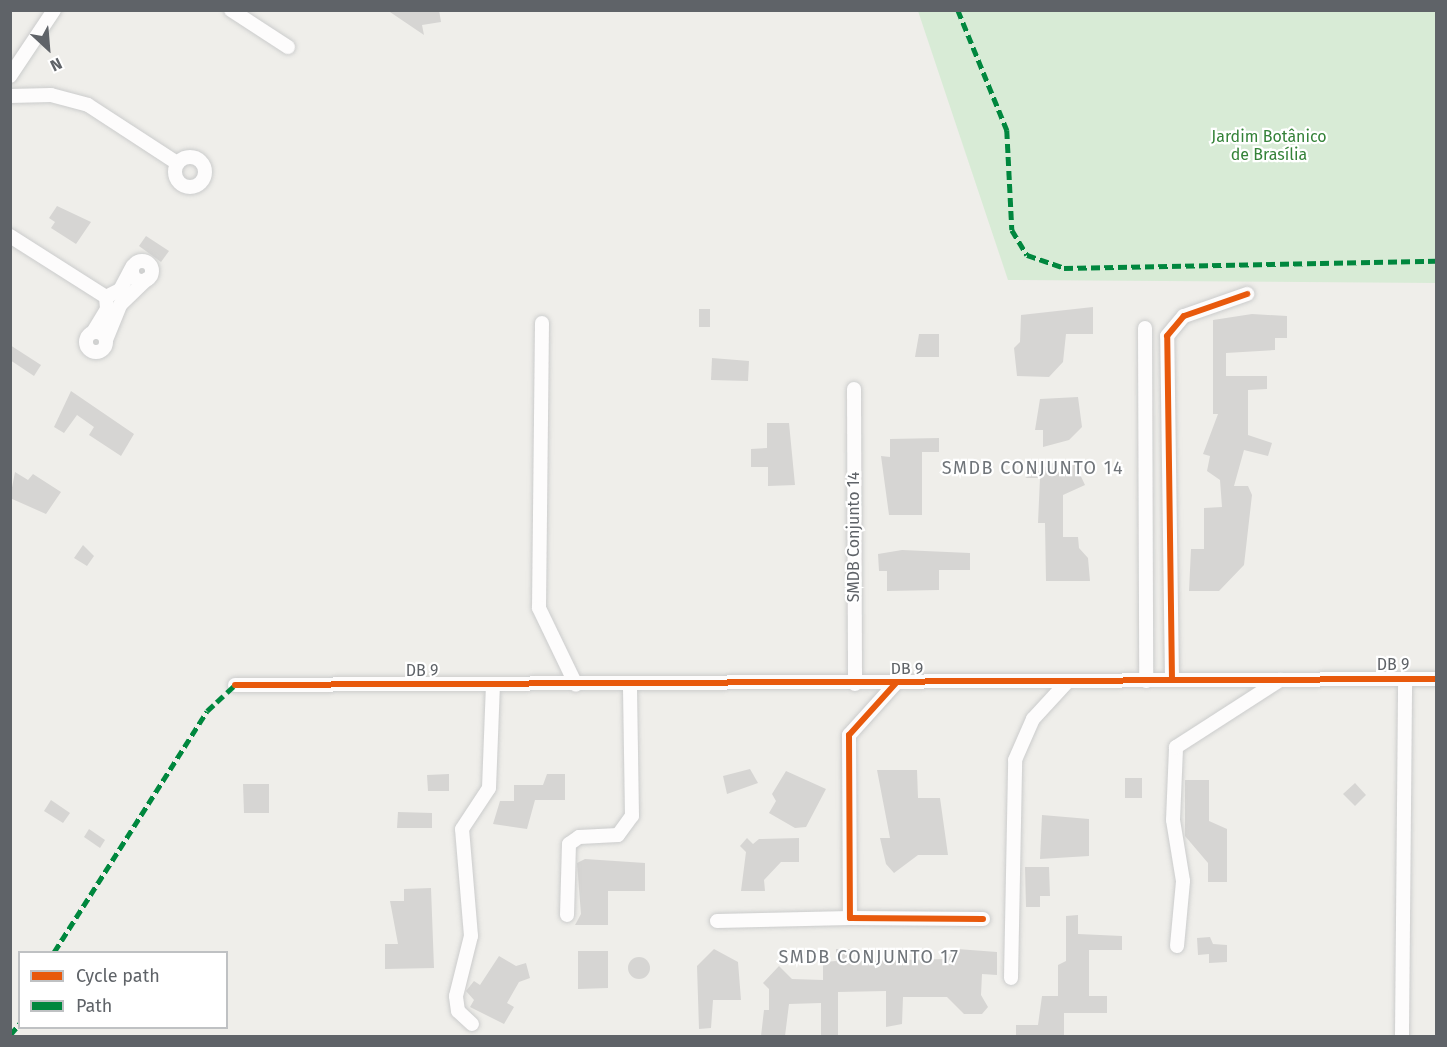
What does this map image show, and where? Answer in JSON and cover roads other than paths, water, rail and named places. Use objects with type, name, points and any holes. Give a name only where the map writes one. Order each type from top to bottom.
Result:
[{"type":"street","points":[[10,76],[54,10]]},
{"type":"street","points":[[231,10],[288,47]]},
{"type":"street","points":[[10,96],[51,95],[88,105],[177,163]]},
{"type":"street","points":[[10,236],[106,297]]},
{"type":"street","points":[[133,266],[134,277],[147,279],[120,305],[106,340],[93,332],[107,309],[106,297],[120,290],[133,266]]},
{"type":"street","points":[[1172,679],[1167,336],[1184,316],[1247,294]]},
{"type":"street","points":[[542,323],[539,608],[576,684]]},
{"type":"street","points":[[1145,328],[1146,681]]},
{"type":"street","name":"SMDB Conjunto 14","points":[[854,389],[855,684]]},
{"type":"street","points":[[1402,1036],[1405,678]]},
{"type":"street","points":[[1177,946],[1183,881],[1173,820],[1176,747],[1281,679]]},
{"type":"street","name":"DB 9","points":[[235,686],[1437,679]]},
{"type":"street","points":[[1011,978],[1015,760],[1033,719],[1067,682]]},
{"type":"street","points":[[850,918],[849,735],[896,683]]},
{"type":"street","points":[[567,915],[569,844],[579,837],[618,835],[632,816],[630,684]]},
{"type":"street","points":[[472,1024],[458,1011],[456,996],[471,936],[462,829],[489,788],[493,685]]},
{"type":"street","points":[[717,921],[850,918],[983,919]]},
{"type":"district","name":"SMDB CONJUNTO 14","points":[[1033,468]]},
{"type":"district","name":"SMDB CONJUNTO 17","points":[[869,957]]},
{"type":"park label","name":"Jardim Botânico de Brasília","points":[[1269,146]]}]
